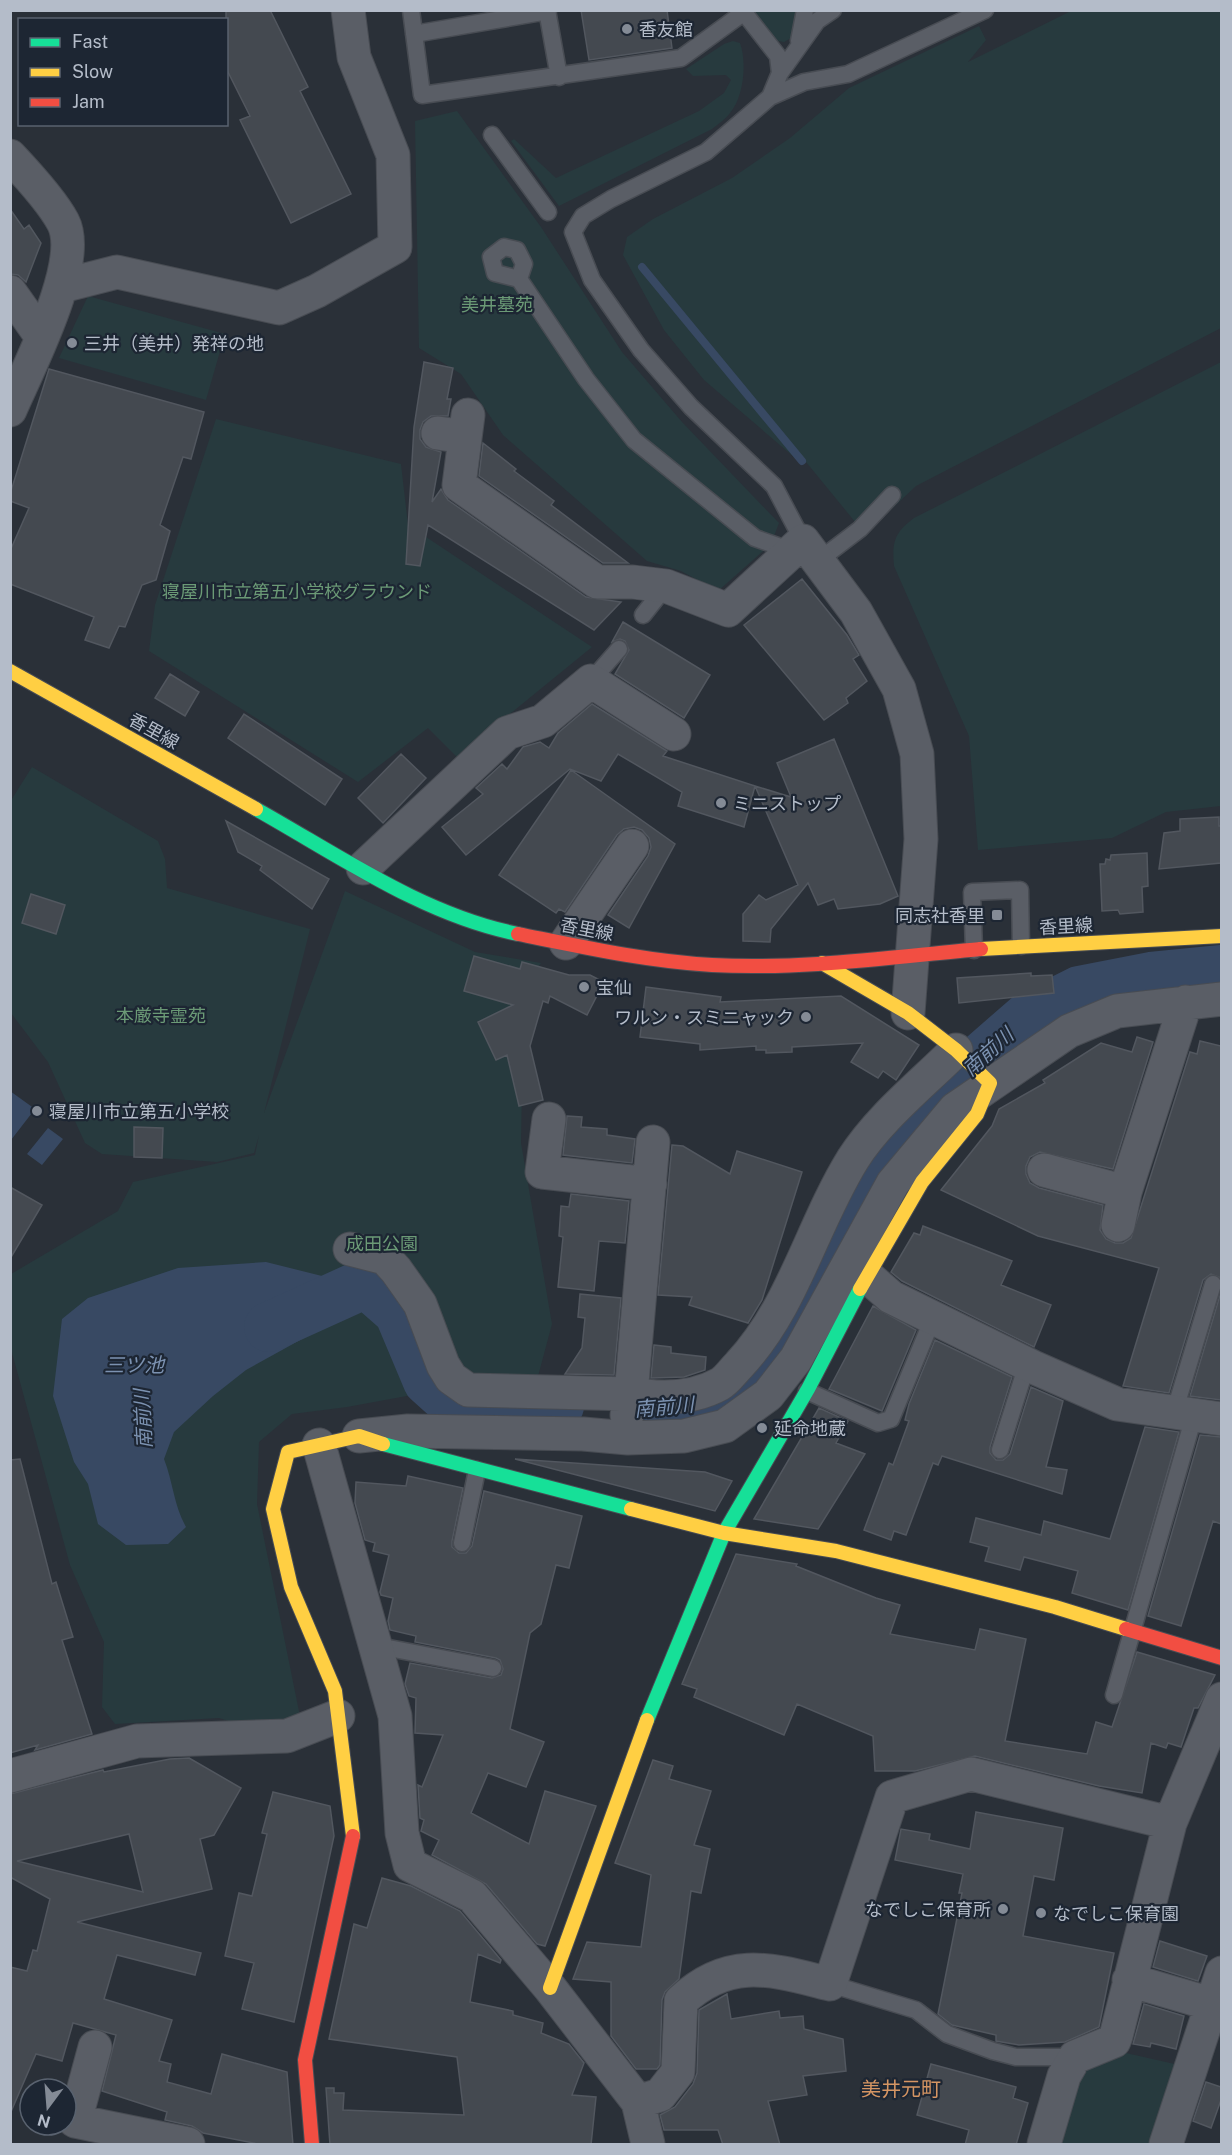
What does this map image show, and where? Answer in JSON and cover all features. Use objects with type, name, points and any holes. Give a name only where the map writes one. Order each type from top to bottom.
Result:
[{"type":"street","points":[[62,286],[117,272],[279,308],[317,291],[395,246],[393,155],[354,57],[348,10]]},
{"type":"street","points":[[10,156],[64,223],[68,259],[62,286],[10,410]]},
{"type":"street","points":[[10,292],[41,336]]},
{"type":"street","points":[[457,428],[459,485],[549,532],[597,582],[633,582],[666,586],[728,610],[804,551],[856,612],[899,689],[917,754],[921,839],[908,1013]]},
{"type":"street","name":"香里線","points":[[10,671],[413,897],[479,926],[643,959],[714,965],[822,963],[1022,946],[1221,936]]},
{"type":"street","points":[[363,868],[507,733],[543,721],[591,681],[674,734]]},
{"type":"street","points":[[566,944],[632,846]]},
{"type":"street","points":[[822,963],[908,1013],[956,1050],[990,1083]]},
{"type":"street","points":[[350,1249],[386,1258],[420,1304],[443,1365],[451,1378],[468,1390],[629,1414],[684,1436],[726,1426],[768,1395],[796,1359],[900,1175],[955,1109],[990,1083],[1078,1027],[1116,1011],[1221,999]]},
{"type":"street","points":[[1118,1225],[1125,1192],[1186,1002]]},
{"type":"street","points":[[312,2145],[305,2060],[353,1837],[336,1691],[291,1587],[273,1509],[288,1452],[360,1436],[408,1431],[583,1434],[629,1414],[653,1398],[694,1395],[721,1383],[755,1348],[791,1290],[826,1212],[854,1158],[882,1124],[956,1050]]},
{"type":"street","points":[[550,1988],[658,1690],[724,1533],[807,1392],[867,1276],[922,1182],[977,1114],[990,1083]]},
{"type":"street","points":[[549,1119],[542,1172],[650,1184]]},
{"type":"street","points":[[629,1414],[653,1142]]},
{"type":"street","points":[[1044,1170],[1125,1192]]},
{"type":"street","points":[[826,1212],[869,1227]]},
{"type":"street","points":[[867,1276],[891,1298],[1027,1364],[1117,1404],[1196,1416]]},
{"type":"street","points":[[360,1436],[415,1454],[724,1533],[836,1551],[1055,1607],[1221,1658]]},
{"type":"street","points":[[319,1445],[394,1716],[402,1833],[410,1864],[472,1896],[550,1988],[638,2102],[648,2145]]},
{"type":"street","points":[[1044,2145],[1064,2076],[1075,2057],[1114,2042],[1170,1822],[1221,1700]]},
{"type":"street","points":[[10,1776],[137,1741],[287,1736],[338,1716]]},
{"type":"street","points":[[638,2102],[660,2095],[678,2072],[681,2001],[700,1983],[718,1976],[768,1969],[830,1984],[892,1797],[971,1774],[1170,1822]]},
{"type":"street","points":[[1166,2144],[1221,1973]]},
{"type":"street","points":[[1129,1980],[1210,2004]]},
{"type":"street","points":[[95,2047],[75,2121],[188,2145]]},
{"type":"lane","points":[[411,10],[422,95],[681,58],[743,12],[778,56],[780,74]]},
{"type":"lane","points":[[770,97],[780,74],[817,21],[833,10]]},
{"type":"lane","points":[[804,551],[774,486],[691,406],[641,350],[592,280],[573,232],[583,216],[611,199],[706,152],[770,97],[804,82],[848,74],[985,10]]},
{"type":"lane","points":[[414,34],[548,11],[559,77]]},
{"type":"lane","points":[[797,51],[807,15]]},
{"type":"lane","points":[[492,135],[548,212]]},
{"type":"lane","points":[[519,279],[586,379],[634,440],[755,538],[804,551],[860,529],[892,495]]},
{"type":"lane","points":[[643,615],[666,586]]},
{"type":"lane","points":[[591,681],[619,649]]},
{"type":"lane","points":[[974,950],[972,892],[1020,890],[1022,946]]},
{"type":"lane","points":[[1114,1695],[1131,1629],[1196,1416],[1213,1284]]},
{"type":"lane","points":[[807,1392],[878,1424],[891,1419],[933,1318]]},
{"type":"lane","points":[[1000,1450],[1027,1364]]},
{"type":"lane","points":[[462,1543],[477,1470]]},
{"type":"lane","points":[[373,1645],[493,1668]]},
{"type":"lane","points":[[830,1984],[916,2010],[946,2034],[993,2051],[1016,2057],[1075,2057]]},
{"type":"green space","points":[[752,11],[798,11],[795,36],[784,42],[773,40]]},
{"type":"green space","points":[[1071,11],[1221,11],[1221,328],[916,486],[865,534],[643,263],[643,273],[801,463],[704,380],[664,330],[623,255],[627,237],[653,219],[732,178],[790,138],[849,88],[979,26],[986,40],[968,62]]},
{"type":"green space","points":[[733,41],[740,43],[744,69],[738,98],[726,118],[712,129],[559,206],[511,141],[514,139],[556,178],[699,111],[724,93],[731,80],[726,75],[693,76],[686,69],[724,44]]},
{"type":"green space","name":"美井墓苑","points":[[457,111],[541,227],[622,352],[682,422],[779,523],[771,544],[718,591],[681,571],[647,561],[503,435],[461,374],[419,348],[415,121]]},
{"type":"green space","points":[[88,296],[225,334],[206,400],[59,358]]},
{"type":"green space","points":[[1221,362],[1221,806],[1166,812],[1112,838],[978,850],[969,736],[894,566],[893,550],[898,533],[914,518]]},
{"type":"green space","name":"寝屋川市立第五小学校グラウンド","points":[[216,419],[401,464],[408,525],[592,647],[457,757],[428,728],[358,782],[149,651],[155,605]]},
{"type":"green space","name":"成田公園","points":[[32,767],[158,841],[165,859],[167,888],[310,929],[264,1113],[345,891],[475,952],[541,963],[505,1022],[522,1087],[521,1143],[552,1324],[537,1380],[488,1381],[347,1407],[292,1414],[259,1442],[257,1504],[302,1726],[261,1731],[219,1718],[115,1724],[102,1707],[104,1642],[70,1565],[11,1349],[11,1274],[118,1211],[133,1182],[255,1155],[259,1135],[254,1153],[217,1162],[102,1154],[85,1143],[48,1062],[11,1013],[10,802]]},
{"type":"green space","points":[[1126,2053],[1179,2065],[1154,2144],[1051,2144],[1069,2078],[1096,2057]]},
{"type":"water","points":[[10,1091],[35,1109],[11,1140],[10,1140]]},
{"type":"water","points":[[48,1128],[63,1139],[42,1165],[27,1154]]},
{"type":"water","name":"三ツ池","points":[[266,1262],[322,1276],[335,1308],[311,1334],[246,1370],[213,1396],[174,1432],[164,1459],[186,1527],[168,1544],[126,1545],[98,1524],[88,1484],[74,1462],[53,1396],[62,1319],[88,1298],[178,1268]]},
{"type":"building","points":[[226,10],[270,10],[308,87],[300,91],[351,194],[291,223],[240,120],[250,116],[228,72],[228,18],[226,18]]},
{"type":"building","name":"香友館","points":[[581,10],[667,10],[672,48],[589,60]]},
{"type":"building","points":[[10,209],[24,229],[29,225],[41,243],[26,282],[18,275],[10,274]]},
{"type":"building","points":[[424,362],[453,368],[447,399],[451,399],[448,416],[431,416],[423,422],[420,430],[420,439],[426,447],[441,452],[432,502],[441,489],[448,500],[586,597],[621,602],[594,630],[428,525],[420,566],[406,564],[414,427]]},
{"type":"building","points":[[49,369],[204,412],[191,459],[183,457],[160,525],[170,531],[156,580],[142,585],[125,627],[119,626],[109,648],[85,640],[94,617],[10,584],[10,551],[29,508],[10,501],[10,494]]},
{"type":"building","points":[[483,443],[516,469],[514,471],[554,501],[551,505],[628,563],[603,563],[479,476]]},
{"type":"building","points":[[802,579],[847,635],[859,655],[853,659],[867,681],[846,698],[848,703],[824,720],[744,625]]},
{"type":"building","points":[[623,622],[710,675],[684,718],[615,674],[629,650],[625,641],[620,639],[612,642]]},
{"type":"building","points":[[170,674],[199,692],[185,716],[155,698]]},
{"type":"building","points":[[592,704],[667,751],[663,756],[755,786],[744,827],[678,806],[682,792],[618,754],[601,781],[570,769],[466,855],[442,827],[483,794],[476,788],[502,764],[507,769],[523,747],[540,742],[549,748],[558,733]]},
{"type":"building","points":[[244,714],[342,779],[325,805],[228,738]]},
{"type":"building","points":[[834,739],[898,896],[880,904],[838,909],[834,899],[818,905],[808,883],[771,929],[770,942],[743,941],[743,914],[759,895],[766,900],[798,885],[755,786],[791,797],[777,763]]},
{"type":"building","points":[[401,754],[426,778],[383,823],[358,798]]},
{"type":"building","points":[[571,770],[675,844],[629,928],[608,915],[648,856],[651,847],[649,838],[642,830],[634,827],[624,829],[617,835],[565,912],[559,909],[556,913],[499,875]]},
{"type":"building","points":[[1219,817],[1221,863],[1159,869],[1164,833],[1180,831],[1180,819]]},
{"type":"building","points":[[226,821],[329,879],[312,909],[260,870],[262,866],[238,852]]},
{"type":"building","points":[[1147,853],[1148,886],[1142,887],[1143,912],[1120,914],[1118,910],[1102,911],[1100,864],[1105,864],[1106,859],[1110,860],[1111,855]]},
{"type":"building","points":[[31,894],[65,905],[56,934],[22,923]]},
{"type":"building","points":[[474,956],[520,969],[522,962],[569,975],[590,975],[604,982],[587,1015],[550,996],[548,1003],[543,1001],[530,1046],[543,1100],[519,1106],[507,1055],[496,1060],[478,1022],[513,1005],[464,991]]},
{"type":"building","points":[[1031,973],[1031,976],[1052,975],[1054,993],[959,1003],[957,978]]},
{"type":"building","points":[[646,987],[721,997],[720,1002],[841,996],[919,1045],[896,1080],[883,1071],[878,1078],[851,1062],[863,1043],[792,1047],[792,1052],[766,1053],[766,1050],[756,1050],[756,1046],[700,1050],[700,1044],[640,1037]]},
{"type":"building","points":[[1137,1037],[1153,1042],[1113,1169],[1040,1152],[1030,1157],[1026,1166],[1026,1174],[1030,1183],[1039,1188],[1103,1205],[1100,1230],[1106,1239],[1115,1243],[1123,1243],[1131,1238],[1190,1052],[1197,1054],[1200,1041],[1221,1046],[1221,1278],[1211,1274],[1203,1280],[1169,1393],[1123,1386],[1159,1268],[1038,1236],[941,1190],[992,1126],[999,1109],[1045,1083],[1043,1080],[1101,1043],[1132,1052]]},
{"type":"building","points":[[567,1116],[582,1117],[581,1127],[607,1129],[607,1135],[635,1139],[632,1163],[563,1155]]},
{"type":"building","points":[[134,1127],[163,1128],[162,1158],[134,1157]]},
{"type":"building","points":[[672,1145],[683,1146],[730,1174],[737,1151],[802,1172],[762,1300],[748,1323],[689,1305],[692,1297],[658,1295]]},
{"type":"building","points":[[10,1187],[42,1205],[10,1259]]},
{"type":"building","points":[[571,1194],[629,1201],[625,1243],[599,1241],[594,1291],[558,1287],[563,1237],[559,1236],[561,1206],[569,1207]]},
{"type":"building","points":[[923,1226],[1012,1261],[1001,1285],[1051,1305],[1034,1347],[902,1281],[891,1272],[914,1233],[920,1235]]},
{"type":"building","points":[[1221,1292],[1221,1400],[1190,1396]]},
{"type":"building","points":[[580,1294],[621,1298],[614,1375],[565,1374],[582,1348],[585,1318],[578,1317]]},
{"type":"building","points":[[873,1306],[916,1330],[882,1411],[829,1389]]},
{"type":"building","points":[[935,1340],[1012,1377],[990,1447],[990,1453],[996,1460],[1003,1460],[1010,1454],[1031,1387],[1063,1401],[1046,1467],[1067,1470],[1062,1494],[942,1456],[938,1465],[933,1463],[906,1535],[894,1531],[891,1540],[864,1530],[889,1463],[893,1465],[909,1421],[905,1420],[909,1404]]},
{"type":"building","points":[[654,1345],[671,1347],[671,1353],[706,1357],[705,1370],[684,1377],[651,1378]]},
{"type":"building","points":[[819,1408],[848,1421],[836,1443],[865,1454],[818,1529],[754,1519]]},
{"type":"building","points":[[1145,1427],[1179,1432],[1128,1610],[1072,1593],[1078,1571],[1024,1557],[1020,1570],[985,1561],[989,1547],[970,1542],[976,1518],[1041,1535],[1044,1521],[1110,1539]]},
{"type":"building","points":[[1200,1435],[1221,1437],[1221,1524],[1213,1521],[1181,1626],[1148,1616]]},
{"type":"building","points":[[20,1459],[52,1584],[56,1582],[73,1637],[62,1640],[92,1734],[35,1750],[38,1745],[10,1753],[10,1460]]},
{"type":"building","points":[[515,1459],[705,1472],[732,1481],[715,1511]]},
{"type":"building","points":[[408,1476],[463,1488],[452,1541],[452,1547],[459,1553],[466,1553],[472,1546],[484,1491],[582,1516],[569,1568],[556,1565],[541,1624],[530,1633],[510,1729],[544,1742],[526,1787],[488,1773],[471,1813],[529,1844],[545,1791],[596,1806],[545,1946],[537,1944],[486,1884],[432,1855],[439,1840],[421,1831],[424,1820],[420,1818],[418,1785],[422,1787],[443,1735],[415,1733],[416,1698],[409,1696],[405,1684],[410,1663],[492,1678],[501,1675],[503,1669],[500,1660],[496,1658],[415,1642],[416,1636],[390,1630],[388,1621],[393,1598],[381,1595],[380,1592],[389,1555],[373,1551],[375,1543],[365,1540],[355,1503],[356,1482],[406,1486]]},
{"type":"building","points":[[736,1554],[797,1564],[796,1566],[876,1598],[900,1605],[890,1634],[975,1650],[980,1629],[1026,1639],[1005,1741],[1087,1754],[1096,1722],[1112,1727],[1137,1652],[1215,1675],[1198,1708],[1194,1708],[1181,1747],[1168,1743],[1166,1748],[1151,1743],[1142,1793],[1099,1786],[975,1756],[915,1771],[875,1771],[873,1736],[797,1704],[784,1735],[694,1697],[697,1689],[682,1684]]},
{"type":"building","points":[[189,1758],[241,1788],[214,1835],[200,1839],[212,1889],[77,1922],[201,1953],[195,1975],[117,1955],[104,1999],[172,2020],[159,2061],[171,2064],[167,2082],[211,2094],[222,2054],[287,2072],[293,2145],[263,2145],[203,2133],[192,2126],[165,2120],[167,2112],[102,2091],[116,2035],[73,2023],[62,2061],[36,2054],[26,2077],[18,2077],[18,2096],[10,2114],[10,1967],[27,1971],[33,1950],[37,1951],[50,1899],[10,1877],[10,1794],[103,1770],[104,1772],[170,1759]],"holes":[[[129,1834],[143,1892],[17,1861]]]},
{"type":"building","points":[[653,1760],[673,1766],[669,1779],[711,1791],[694,1845],[710,1849],[701,1893],[691,1891],[679,1979],[665,1992],[662,2000],[660,2065],[657,2069],[636,2069],[611,2036],[611,1982],[573,1979],[587,1942],[641,1947],[651,1875],[615,1863]]},
{"type":"building","points":[[273,1792],[330,1806],[334,1836],[294,2022],[242,2009],[254,1963],[225,1956],[239,1893],[252,1896],[267,1834],[262,1833]]},
{"type":"building","points":[[976,1812],[1063,1828],[1054,1880],[1034,1876],[1023,1936],[1114,1953],[1099,2027],[1065,2042],[1019,2045],[996,2041],[996,2035],[952,2025],[938,2014],[962,1893],[959,1893],[963,1874],[895,1860],[901,1829],[930,1834],[929,1840],[970,1849]]},
{"type":"building","points":[[382,1878],[411,1886],[460,1911],[501,1960],[500,1963],[478,1954],[470,2002],[513,2011],[513,2015],[543,2023],[541,2033],[569,2044],[584,2063],[572,2095],[596,2097],[591,2145],[330,2145],[326,2088],[334,2088],[334,2093],[344,2093],[343,2110],[464,2115],[457,2057],[329,2039],[354,1924],[367,1928]]},
{"type":"building","points":[[1160,1941],[1207,1956],[1198,1981],[1153,1967]]},
{"type":"building","points":[[727,1994],[731,2019],[779,2011],[780,2018],[803,2016],[804,2029],[843,2039],[846,2071],[803,2076],[807,2095],[768,2101],[780,2145],[723,2145],[718,2130],[664,2130],[660,2115],[675,2107],[693,2084],[697,2073],[699,2010]]},
{"type":"building","points":[[1144,2004],[1184,2016],[1176,2049],[1151,2043],[1150,2047],[1133,2044]]},
{"type":"building","points":[[931,2064],[1016,2087],[1013,2098],[1028,2103],[1016,2145],[965,2145],[969,2130],[917,2115]]},
{"type":"building","points":[[1206,2082],[1221,2087],[1221,2100],[1211,2128],[1193,2121]]},
{"type":"waterway","points":[[642,267],[802,461]]},
{"type":"waterway","name":"南前川","points":[[655,1411],[690,1408],[731,1400],[765,1369],[855,1199],[898,1140],[959,1077],[1029,1016],[1079,991],[1151,977],[1222,970]]},
{"type":"waterway","name":"南前川","points":[[269,1327],[366,1283],[399,1312],[428,1381],[458,1408],[559,1406]]},
{"type":"traffic: fast","points":[[256,809],[383,882],[416,898],[449,913],[518,934]]},
{"type":"traffic: fast","points":[[647,1720],[724,1533],[808,1389],[860,1289]]},
{"type":"traffic: fast","points":[[383,1444],[631,1509]]},
{"type":"traffic: slow","points":[[10,671],[256,809]]},
{"type":"traffic: slow","points":[[981,949],[1222,936]]},
{"type":"traffic: slow","points":[[822,963],[908,1013],[956,1050],[990,1083],[977,1114],[922,1182],[860,1289]]},
{"type":"traffic: slow","points":[[353,1836],[335,1691],[291,1587],[273,1509],[288,1452],[359,1436],[383,1444]]},
{"type":"traffic: slow","points":[[631,1509],[724,1533],[836,1551],[1055,1607],[1126,1629]]},
{"type":"traffic: slow","points":[[550,1988],[647,1720]]},
{"type":"traffic: jam","points":[[518,934],[639,957],[712,965],[813,964],[981,949]]},
{"type":"traffic: jam","points":[[1126,1629],[1222,1658]]},
{"type":"traffic: jam","points":[[312,2144],[305,2060],[353,1836]]},
{"type":"place","name":"香友館","points":[[627,29]]},
{"type":"place","name":"三井（美井）発祥の地","points":[[72,343]]},
{"type":"place","name":"ミニストップ","points":[[721,803]]},
{"type":"place","name":"同志社香里","points":[[997,915]]},
{"type":"place","name":"宝仙","points":[[584,987]]},
{"type":"place","name":"ワルン・スミニャック","points":[[806,1017]]},
{"type":"place","name":"寝屋川市立第五小学校","points":[[37,1111]]},
{"type":"place","name":"延命地蔵","points":[[762,1428]]},
{"type":"place","name":"なでしこ保育所","points":[[1003,1909]]},
{"type":"place","name":"なでしこ保育園","points":[[1041,1913]]},
{"type":"district","name":"美井元町","points":[[901,2089]]},
{"type":"park label","name":"本厳寺霊苑","points":[[161,1015]]}]
